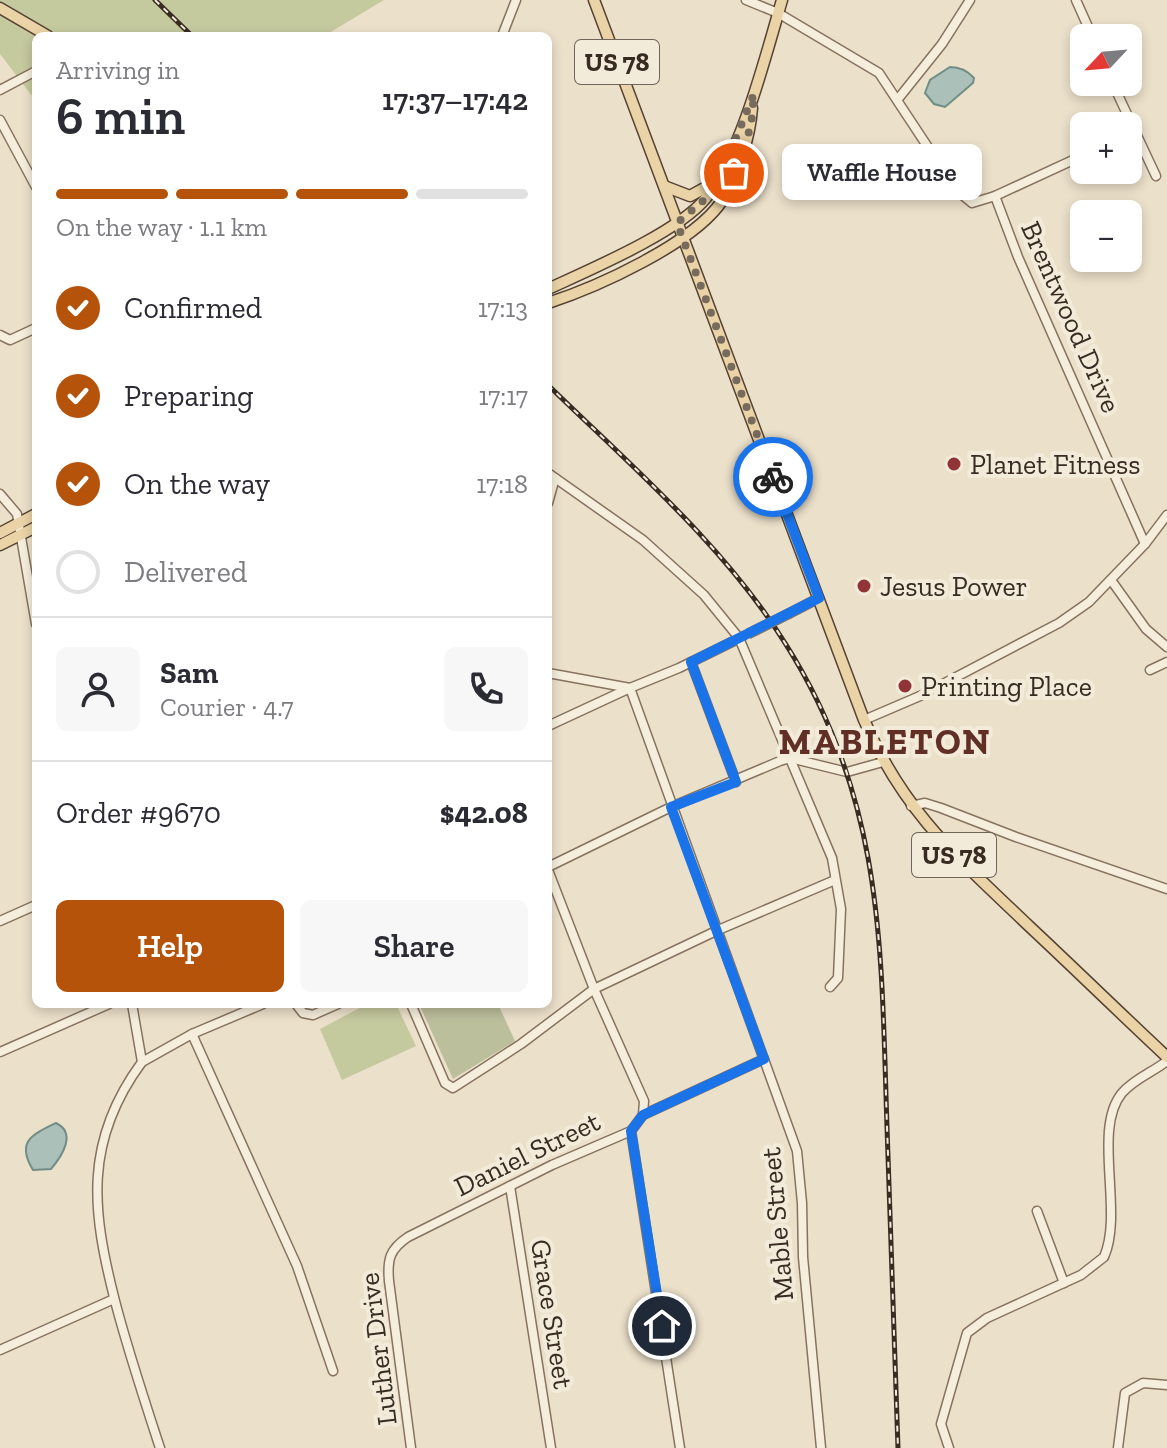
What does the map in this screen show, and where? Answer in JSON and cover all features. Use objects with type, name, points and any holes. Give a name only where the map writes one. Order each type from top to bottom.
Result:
[{"type":"main road","name":"US 78","points":[[594,0],[864,720],[883,762],[911,806],[950,850],[1167,1059]]},
{"type":"main road","points":[[552,287],[677,223],[704,200],[722,172],[754,94],[782,0]]},
{"type":"main road","points":[[0,8],[41,32]]},
{"type":"main road","points":[[552,301],[600,282],[684,238],[721,202],[751,126],[754,94]]},
{"type":"main road","points":[[663,185],[690,196],[704,190],[722,172]]},
{"type":"main road","points":[[0,545],[32,518]]},
{"type":"main road","points":[[0,533],[32,528]]},
{"type":"street","points":[[504,32],[516,0]]},
{"type":"street","points":[[746,0],[778,13],[879,73],[960,193],[972,203],[995,196],[1070,161]]},
{"type":"street","points":[[898,99],[942,44],[970,0]]},
{"type":"street","points":[[1076,0],[1087,24]]},
{"type":"street","points":[[0,90],[32,73]]},
{"type":"street","points":[[0,120],[32,180]]},
{"type":"street","points":[[1142,152],[1156,176]]},
{"type":"street","name":"Brentwood Drive","points":[[995,196],[1018,257],[1145,544]]},
{"type":"street","points":[[0,335],[10,340],[32,330]]},
{"type":"street","points":[[552,476],[643,540],[744,636],[832,858],[841,909],[838,978],[830,987]]},
{"type":"street","points":[[0,494],[14,507],[21,529],[32,599]]},
{"type":"street","points":[[864,720],[920,696],[1059,623],[1089,602],[1111,580],[1167,515]]},
{"type":"street","points":[[1111,580],[1146,629],[1167,647]]},
{"type":"street","points":[[552,724],[691,662],[819,598]]},
{"type":"street","points":[[691,662],[736,782]]},
{"type":"street","points":[[1150,670],[1167,662]]},
{"type":"street","points":[[552,674],[630,688]]},
{"type":"street","name":"Mable Street","points":[[630,688],[797,1151],[803,1257],[821,1448]]},
{"type":"street","points":[[552,866],[671,807],[790,758],[847,772],[883,762]]},
{"type":"street","points":[[911,806],[925,803],[941,808],[1167,889]]},
{"type":"street","points":[[552,879],[594,989],[644,1101],[643,1115]]},
{"type":"street","points":[[413,1008],[445,1083],[453,1088],[521,1044],[594,989],[716,931],[835,880]]},
{"type":"street","points":[[0,921],[32,907]]},
{"type":"street","points":[[0,1052],[100,1008]]},
{"type":"street","points":[[133,1008],[142,1062]]},
{"type":"street","points":[[160,1448],[130,1360],[98,1231],[97,1175],[109,1121],[118,1099],[142,1062],[192,1034],[254,1008]]},
{"type":"street","points":[[299,1008],[303,1013],[313,1015],[329,1008]]},
{"type":"street","points":[[192,1034],[297,1266],[333,1371]]},
{"type":"street","name":"Daniel Street","points":[[393,1247],[510,1186],[631,1131],[643,1115],[764,1059]]},
{"type":"street","points":[[949,1448],[941,1424],[967,1333],[998,1312],[1092,1268],[1106,1251],[1111,1192],[1111,1117],[1115,1104],[1133,1082],[1167,1059]]},
{"type":"street","points":[[631,1131],[680,1448]]},
{"type":"street","name":"Grace Street","points":[[510,1186],[551,1448]]},
{"type":"street","points":[[1037,1211],[1064,1283]]},
{"type":"street","name":"Luther Drive","points":[[393,1247],[388,1267],[389,1281],[411,1448]]},
{"type":"street","points":[[0,1350],[114,1299]]},
{"type":"street","points":[[1118,1448],[1125,1393],[1143,1383],[1167,1385]]},
{"type":"green space","points":[[0,0],[384,0],[331,32],[32,32],[32,96],[0,54]]},
{"type":"green space","points":[[359,1008],[398,1008],[416,1046],[342,1080],[320,1029]]},
{"type":"green space","points":[[421,1008],[500,1008],[515,1041],[453,1079]]},
{"type":"water","points":[[950,67],[969,73],[974,78],[973,83],[945,107],[934,104],[925,93],[930,80]]},
{"type":"water","points":[[56,1123],[66,1133],[66,1145],[51,1169],[33,1170],[26,1146],[39,1131]]},
{"type":"railway","points":[[155,0],[188,32]]},
{"type":"railway","points":[[552,389],[674,507],[733,572],[785,643],[818,702],[842,760],[860,818],[871,877],[883,998],[898,1448]]},
{"type":"way so far","points":[[734,173],[751,126],[754,94],[722,172],[704,200],[677,223],[773,477]]},
{"type":"place","name":"Waffle House","points":[[734,173]]},
{"type":"place","name":"Planet Fitness","points":[[954,464]]},
{"type":"place","name":"Jesus Power","points":[[864,586]]},
{"type":"place","name":"Printing Place","points":[[905,686]]},
{"type":"district","name":"MABLETON","points":[[885,741]]},
{"type":"route","points":[[662,1326],[631,1131],[643,1115],[764,1059],[671,807],[736,782],[691,662],[819,598],[773,477]]}]
